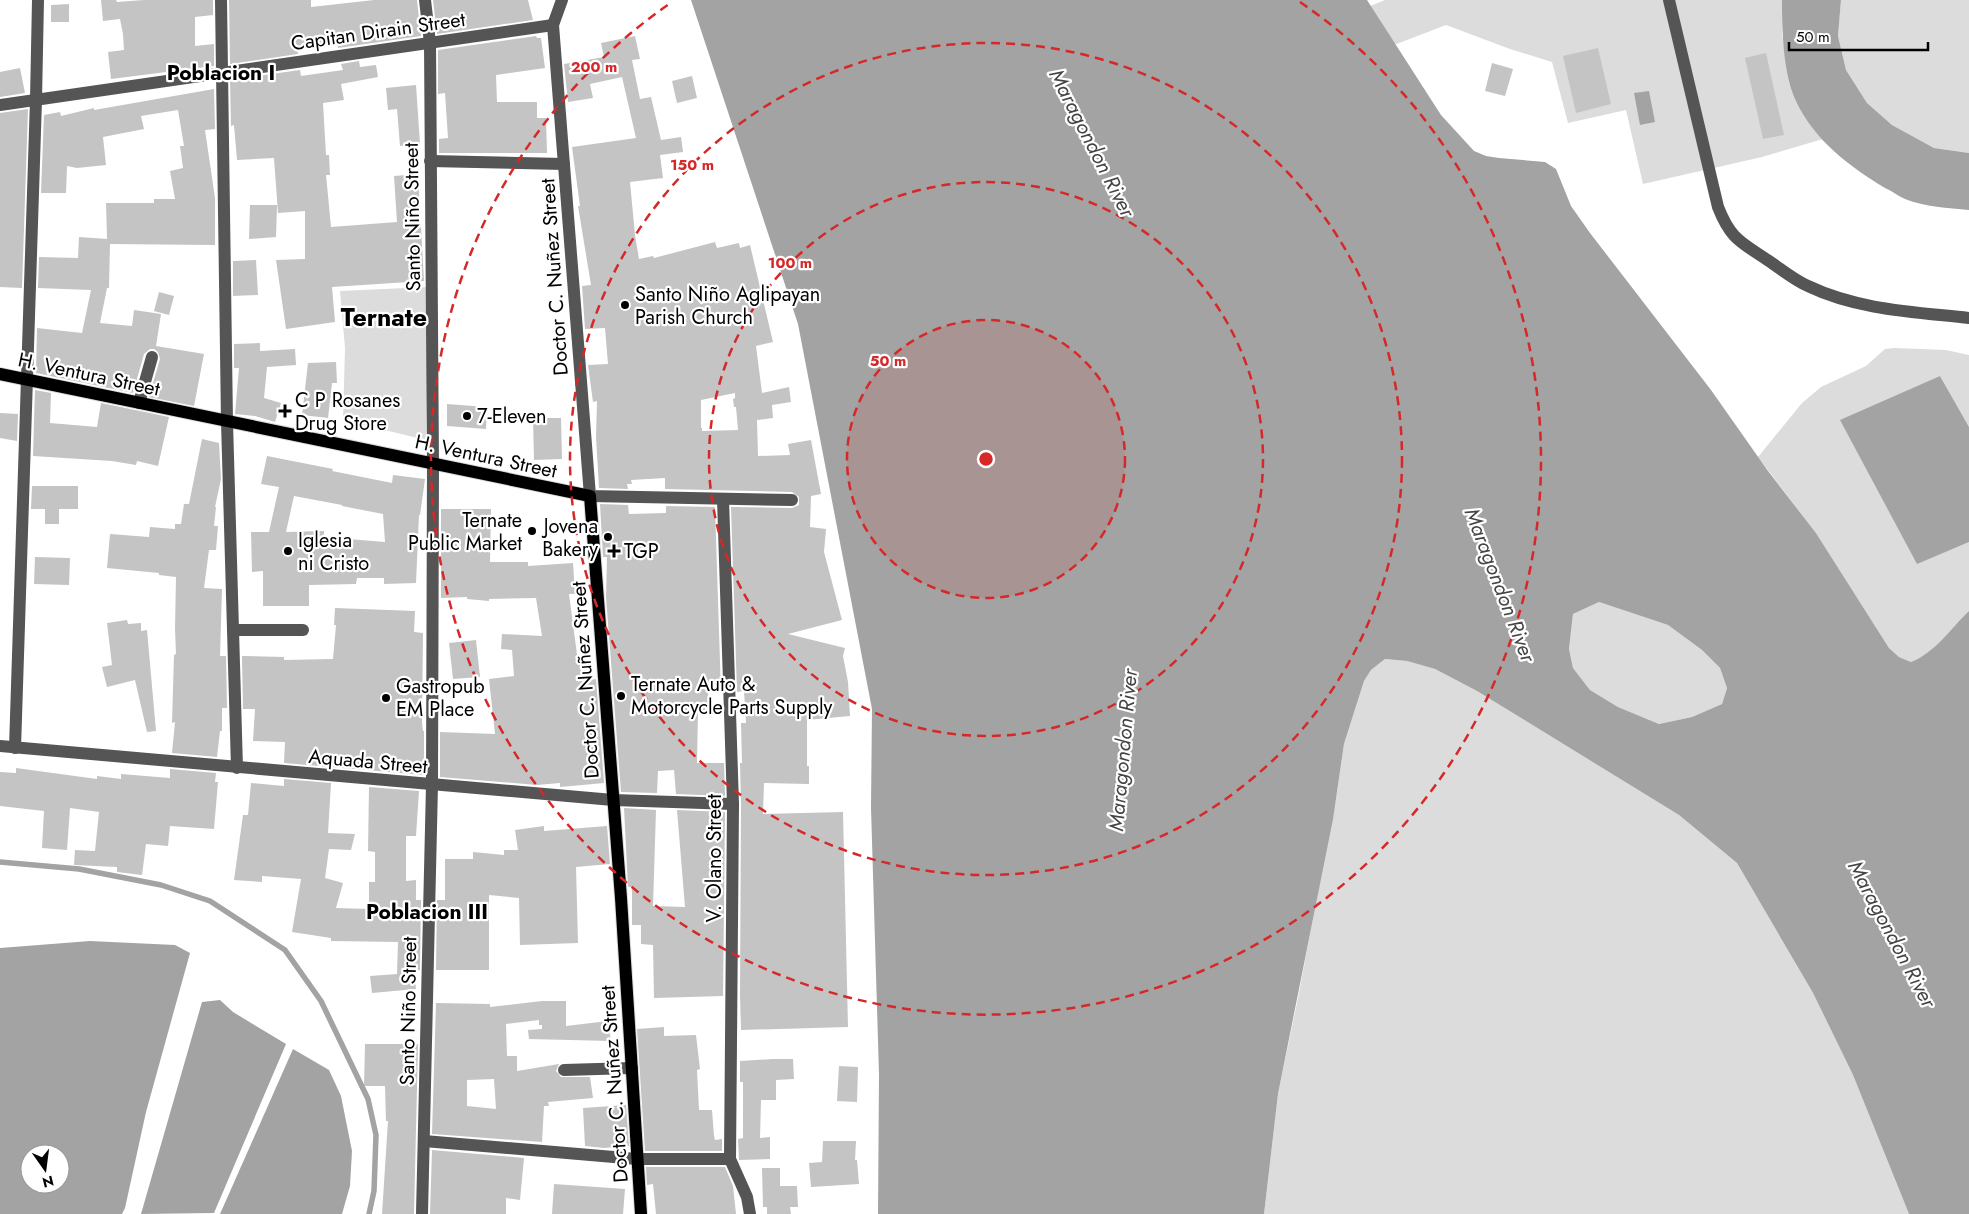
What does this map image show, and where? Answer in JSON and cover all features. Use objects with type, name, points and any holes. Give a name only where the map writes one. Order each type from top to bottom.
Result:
[{"type":"main road","name":"H. Ventura Street","points":[[0,374],[590,496]]},
{"type":"main road","name":"Doctor C. Nuñez Street","points":[[590,496],[621,898],[641,1214]]},
{"type":"street","points":[[15,748],[38,0]]},
{"type":"street","points":[[221,0],[227,422],[237,768]]},
{"type":"street","name":"Santo Niño Street","points":[[422,1214],[432,785],[433,464],[430,43],[425,0]]},
{"type":"street","points":[[553,25],[562,0]]},
{"type":"street","points":[[1668,0],[1718,207],[1725,225],[1735,238],[1806,286],[1832,296],[1865,306],[1969,318]]},
{"type":"street","name":"Capitan Dirain Street","points":[[0,105],[553,25]]},
{"type":"street","name":"Doctor C. Nuñez Street","points":[[553,25],[590,496]]},
{"type":"street","points":[[430,161],[564,164]]},
{"type":"street","points":[[140,403],[152,358]]},
{"type":"street","name":"H. Ventura Street","points":[[590,496],[792,500]]},
{"type":"street","name":"V. Olano Street","points":[[723,499],[733,804],[730,1159],[747,1198],[750,1214]]},
{"type":"street","points":[[233,630],[303,630]]},
{"type":"street","name":"Aquada Street","points":[[0,746],[613,800],[733,804]]},
{"type":"street","points":[[564,1070],[632,1068]]},
{"type":"street","points":[[424,1141],[637,1159],[730,1159]]},
{"type":"shaded area","points":[[1385,0],[1782,0],[1782,35],[1788,69],[1813,128],[1823,139],[1762,157],[1643,184],[1626,110],[1568,123],[1552,62],[1510,49],[1446,25],[1394,45],[1370,6]]},
{"type":"shaded area","points":[[1841,0],[1969,0],[1969,153],[1934,148],[1892,125],[1867,103],[1846,70],[1838,36]]},
{"type":"shaded area","points":[[428,287],[426,440],[343,420],[345,348],[340,291]]},
{"type":"shaded area","points":[[1885,349],[1946,350],[1969,355],[1969,427],[1940,376],[1889,509],[1917,563],[1969,542],[1969,611],[1943,640],[1920,658],[1911,662],[1899,657],[1889,648],[1816,533],[1758,457],[1802,403],[1821,387],[1866,366]]},
{"type":"shaded area","points":[[1599,602],[1668,625],[1702,650],[1720,668],[1727,688],[1722,704],[1692,717],[1659,724],[1618,707],[1590,690],[1573,668],[1569,649],[1573,614]]},
{"type":"shaded area","points":[[1385,659],[1407,661],[1435,669],[1477,691],[1679,815],[1737,863],[1813,993],[1853,1075],[1909,1214],[1264,1214],[1278,1094],[1337,792],[1344,744],[1364,681],[1371,670]]},
{"type":"water","name":"Maragondon River","points":[[691,0],[1367,0],[1441,115],[1474,151],[1486,156],[1545,162],[1556,169],[1571,206],[1711,390],[1768,471],[1816,533],[1889,648],[1899,657],[1911,662],[1920,658],[1935,646],[1969,611],[1969,1214],[1909,1214],[1853,1075],[1813,993],[1737,863],[1679,815],[1477,691],[1435,669],[1407,661],[1385,659],[1371,670],[1364,681],[1344,744],[1333,819],[1278,1094],[1264,1214],[878,1214],[879,1074],[871,808],[872,709],[798,324]],"holes":[[[1599,602],[1668,625],[1702,650],[1720,668],[1727,688],[1722,704],[1692,717],[1659,724],[1618,707],[1590,690],[1573,668],[1569,649],[1573,614]]]},
{"type":"water","points":[[1782,0],[1841,0],[1838,36],[1846,70],[1867,103],[1892,125],[1934,148],[1969,153],[1969,210],[1945,208],[1902,198],[1846,162],[1823,140],[1796,101],[1788,78],[1784,52]]},
{"type":"water","points":[[1649,91],[1655,122],[1640,125],[1634,93]]},
{"type":"water","points":[[1940,376],[1969,427],[1969,542],[1917,564],[1840,420]]},
{"type":"water","points":[[90,941],[175,945],[190,953],[146,1112],[125,1208],[122,1214],[0,1214],[0,948]]},
{"type":"water","points":[[220,1000],[233,1012],[286,1044],[214,1213],[141,1214],[202,1002]]},
{"type":"water","points":[[293,1049],[329,1070],[341,1096],[352,1151],[350,1186],[342,1214],[220,1214]]},
{"type":"building","points":[[101,0],[116,0],[117,2],[213,0],[213,15],[195,17],[195,46],[214,44],[214,66],[111,79],[108,52],[124,50],[123,34],[120,19],[103,21]]},
{"type":"building","points":[[229,0],[311,0],[311,7],[374,0],[417,0],[421,36],[338,48],[337,42],[297,47],[298,54],[230,64]]},
{"type":"building","points":[[433,0],[528,0],[533,20],[437,34]]},
{"type":"building","points":[[69,4],[69,22],[51,22],[51,5]]},
{"type":"building","points":[[536,36],[541,38],[545,68],[496,75],[497,102],[537,102],[537,118],[546,118],[547,153],[439,153],[439,139],[448,138],[445,93],[438,94],[438,50]]},
{"type":"building","points":[[635,36],[640,59],[632,60],[640,99],[651,97],[661,140],[681,137],[683,152],[660,155],[663,178],[630,182],[639,259],[653,256],[654,258],[715,242],[717,248],[739,243],[740,248],[750,245],[773,342],[756,346],[762,393],[789,387],[791,402],[772,405],[773,418],[757,420],[758,456],[790,455],[788,444],[811,440],[821,494],[811,496],[810,527],[826,529],[824,552],[842,620],[788,634],[845,648],[843,656],[848,682],[850,716],[807,720],[809,784],[764,783],[763,814],[843,812],[848,1027],[741,1030],[740,763],[742,763],[741,723],[746,723],[744,691],[737,692],[731,507],[792,508],[799,505],[799,497],[792,492],[665,489],[665,478],[631,480],[632,484],[627,484],[628,489],[599,488],[596,437],[597,401],[593,402],[588,365],[608,364],[605,328],[585,329],[582,286],[591,285],[578,206],[580,206],[572,147],[636,138],[622,77],[590,84],[593,98],[568,102],[564,64],[604,57],[601,43]],"holes":[[[735,393],[735,398],[733,399],[734,407],[736,407],[738,430],[702,431],[701,400]]]},
{"type":"building","points":[[1598,48],[1611,104],[1576,113],[1563,56]]},
{"type":"building","points":[[1766,53],[1784,135],[1763,139],[1745,58]]},
{"type":"building","points":[[359,61],[360,67],[376,65],[378,77],[341,84],[344,100],[323,103],[326,155],[329,155],[330,175],[326,175],[331,227],[397,222],[394,176],[418,174],[424,281],[332,287],[335,322],[286,329],[276,260],[305,259],[305,211],[278,213],[274,158],[237,160],[234,125],[231,126],[230,80],[300,70],[301,76],[343,70],[341,64]]},
{"type":"building","points":[[1492,63],[1513,69],[1505,96],[1485,91]]},
{"type":"building","points":[[20,68],[25,93],[0,97],[0,72]]},
{"type":"building","points":[[692,76],[697,98],[677,103],[672,81]]},
{"type":"building","points":[[416,85],[420,144],[400,146],[397,109],[388,110],[386,88]]},
{"type":"building","points":[[214,89],[215,129],[205,130],[215,198],[215,245],[110,244],[109,288],[107,288],[100,323],[132,326],[134,310],[161,314],[156,346],[204,354],[194,406],[149,397],[160,359],[158,352],[154,349],[150,349],[144,354],[133,393],[36,373],[37,328],[82,333],[91,290],[38,288],[39,257],[78,258],[79,237],[107,239],[106,203],[154,203],[154,199],[175,199],[170,171],[183,168],[180,146],[184,146],[178,110],[141,116],[144,129],[103,137],[106,165],[77,168],[67,166],[66,193],[41,193],[44,115],[60,112],[61,116],[94,108],[94,110]]},
{"type":"building","points":[[28,109],[22,288],[0,287],[0,113]]},
{"type":"building","points":[[250,205],[277,205],[276,237],[249,239]]},
{"type":"building","points":[[256,260],[258,295],[233,296],[233,261]]},
{"type":"building","points":[[159,292],[174,296],[169,315],[154,311]]},
{"type":"building","points":[[260,343],[260,351],[295,349],[296,365],[267,367],[264,398],[281,403],[275,422],[255,416],[235,414],[239,368],[234,368],[234,344]]},
{"type":"building","points":[[336,362],[337,383],[332,383],[328,418],[302,415],[308,363]]},
{"type":"building","points":[[35,390],[51,393],[50,423],[97,427],[101,403],[169,417],[158,466],[137,461],[136,465],[112,461],[33,456]]},
{"type":"building","name":"7-Eleven","points":[[447,404],[487,407],[486,429],[447,426]]},
{"type":"building","points":[[0,413],[18,414],[17,441],[0,438]]},
{"type":"building","points":[[533,418],[561,418],[562,459],[534,460]]},
{"type":"building","points":[[202,439],[219,443],[221,479],[215,507],[214,526],[218,526],[216,550],[209,550],[204,588],[222,589],[220,656],[226,656],[227,708],[222,708],[222,731],[220,731],[217,757],[172,753],[175,722],[172,723],[174,655],[176,654],[176,577],[159,575],[159,573],[107,568],[110,534],[149,537],[150,527],[175,529],[175,524],[181,524],[184,504],[189,504]]},
{"type":"building","points":[[267,456],[392,483],[393,475],[425,479],[419,515],[416,583],[384,584],[384,578],[357,578],[356,584],[309,585],[309,606],[263,606],[263,571],[252,572],[251,532],[269,532],[279,487],[261,484]],"holes":[[[294,496],[383,514],[385,542],[324,537],[324,531],[286,532]]]},
{"type":"building","points":[[32,486],[78,486],[78,509],[59,509],[59,524],[45,524],[45,509],[31,509]]},
{"type":"building","points":[[600,504],[628,505],[629,514],[666,513],[666,506],[715,507],[721,693],[708,693],[709,711],[698,712],[697,763],[724,763],[725,796],[676,794],[674,770],[658,771],[657,793],[621,792],[606,597],[607,557],[603,557]]},
{"type":"building","points":[[441,509],[491,509],[490,562],[528,562],[528,566],[573,563],[575,594],[569,594],[578,662],[580,661],[583,681],[596,679],[604,783],[560,787],[560,783],[537,785],[440,777],[440,732],[495,734],[489,679],[514,676],[512,650],[501,649],[502,634],[542,636],[536,598],[489,599],[489,601],[467,599],[467,597],[441,598]]},
{"type":"building","points":[[35,557],[70,558],[69,585],[34,584]]},
{"type":"building","points":[[335,608],[415,611],[414,632],[423,633],[422,722],[424,731],[424,775],[284,763],[285,742],[253,741],[255,709],[243,709],[242,656],[284,657],[284,660],[333,659],[336,625],[334,625]]},
{"type":"building","points":[[127,620],[128,624],[141,623],[141,631],[147,630],[156,731],[147,732],[135,680],[107,687],[102,667],[112,665],[107,623]]},
{"type":"building","points":[[476,640],[480,677],[453,679],[449,643]]},
{"type":"building","points":[[16,768],[97,779],[97,776],[121,779],[121,774],[170,778],[170,769],[216,773],[215,782],[218,782],[214,829],[170,826],[168,846],[146,844],[142,875],[117,872],[117,867],[74,865],[75,850],[95,851],[99,812],[70,808],[67,850],[42,848],[44,811],[0,806],[0,772],[16,773]]},
{"type":"building","points":[[284,779],[331,783],[328,833],[355,834],[351,850],[329,849],[325,878],[343,883],[336,908],[369,909],[369,882],[375,882],[375,852],[368,851],[369,787],[419,791],[416,836],[406,836],[406,881],[416,880],[416,900],[421,900],[420,970],[414,971],[416,989],[372,993],[370,976],[397,974],[398,942],[331,941],[331,938],[292,932],[301,879],[262,876],[262,882],[234,880],[243,815],[248,815],[251,783],[284,786]]},
{"type":"building","points":[[624,808],[656,810],[653,906],[685,907],[677,810],[725,812],[723,996],[654,998],[653,945],[641,944],[641,925],[632,925],[632,887],[628,887]]},
{"type":"building","points":[[544,826],[544,831],[607,826],[610,864],[576,867],[578,943],[520,945],[519,898],[489,895],[489,970],[436,970],[437,900],[445,900],[445,859],[473,859],[473,852],[504,855],[504,850],[518,850],[515,830]]},
{"type":"building","points":[[542,1001],[566,1001],[566,1026],[608,1021],[611,1041],[529,1039],[528,1030],[542,1029],[542,1025],[539,1025],[539,1020],[506,1024],[507,1056],[517,1056],[517,1071],[559,1064],[556,1071],[561,1077],[590,1077],[593,1098],[548,1102],[549,1106],[544,1106],[542,1142],[432,1134],[436,1003],[490,1004],[490,1007]],"holes":[[[494,1079],[496,1109],[467,1106],[467,1080]]]},
{"type":"building","points":[[664,1027],[664,1036],[696,1035],[700,1069],[697,1070],[699,1110],[712,1110],[714,1136],[715,1140],[722,1139],[722,1151],[645,1151],[637,1029]]},
{"type":"building","points":[[365,1044],[418,1044],[414,1214],[382,1214],[388,1121],[386,1121],[385,1086],[364,1086]]},
{"type":"building","points":[[793,1059],[794,1079],[776,1080],[776,1100],[761,1100],[760,1138],[770,1137],[770,1159],[739,1160],[738,1139],[743,1138],[743,1082],[740,1082],[740,1061]]},
{"type":"building","points":[[839,1066],[858,1067],[857,1102],[837,1101]]},
{"type":"building","points":[[626,1105],[629,1146],[604,1148],[585,1146],[583,1108]]},
{"type":"building","points":[[823,1141],[856,1141],[855,1160],[857,1160],[859,1184],[811,1187],[809,1163],[822,1162]]},
{"type":"building","points":[[432,1150],[524,1158],[520,1200],[506,1198],[506,1214],[430,1214]]},
{"type":"building","points":[[646,1167],[725,1167],[733,1186],[736,1214],[656,1214],[653,1184],[647,1185]]},
{"type":"building","points":[[762,1168],[780,1168],[780,1186],[797,1186],[798,1207],[790,1207],[791,1214],[767,1214],[767,1207],[763,1207]]},
{"type":"building","points":[[554,1184],[625,1189],[623,1214],[552,1214]]},
{"type":"waterway","points":[[0,862],[79,869],[161,885],[210,901],[285,950],[321,1001],[368,1099],[376,1135],[374,1191],[369,1214]]},
{"type":"place","name":"Santo Niño Aglipayan Parish Church","points":[[625,305]]},
{"type":"place","name":"C P Rosanes Drug Store","points":[[285,411]]},
{"type":"place","name":"7-Eleven","points":[[467,416]]},
{"type":"place","name":"Ternate Public Market","points":[[532,531]]},
{"type":"place","name":"Jovena Bakery","points":[[608,537]]},
{"type":"place","name":"Iglesia ni Cristo","points":[[288,551]]},
{"type":"place","name":"TGP","points":[[614,551]]},
{"type":"place","name":"Ternate Auto & Motorcycle Parts Supply","points":[[621,696]]},
{"type":"place","name":"Gastropub EM Place","points":[[386,698]]},
{"type":"district","name":"Poblacion I","points":[[221,73]]},
{"type":"district","name":"Ternate","points":[[384,317]]},
{"type":"district","name":"Poblacion III","points":[[427,912]]}]
